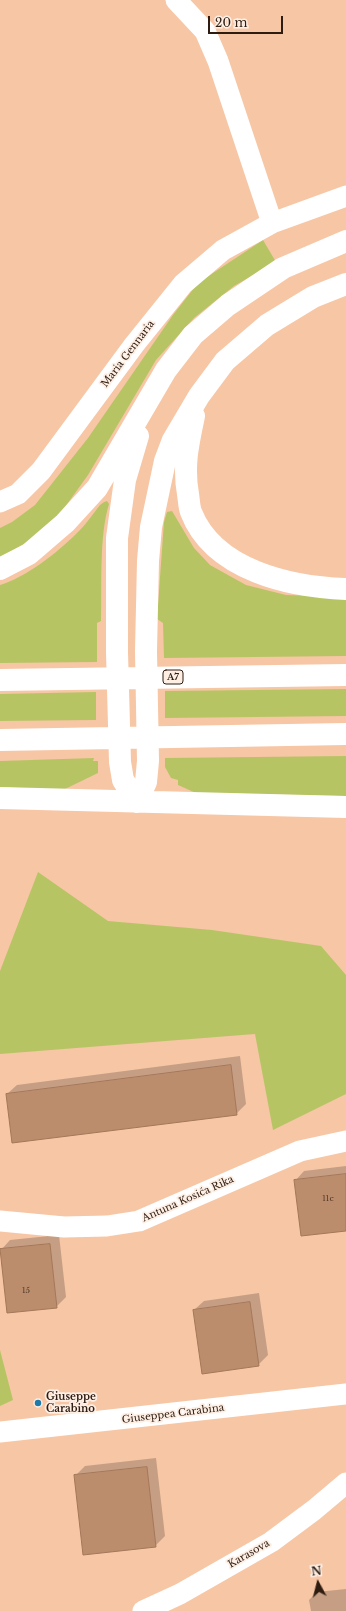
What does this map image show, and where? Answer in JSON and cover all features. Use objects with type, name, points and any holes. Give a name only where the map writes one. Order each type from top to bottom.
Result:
[{"type":"highway","points":[[0,569],[29,554],[65,523],[97,488],[147,405],[166,370],[193,335],[228,304],[283,268],[346,241]]},
{"type":"highway","points":[[137,802],[146,782],[148,761],[146,651],[148,561],[151,527],[158,486],[173,440],[199,396],[225,361],[267,324],[313,297],[346,284]]},
{"type":"highway","points":[[199,396],[187,449],[185,478],[191,512],[200,530],[214,546],[246,567],[265,575],[309,586],[346,589]]},
{"type":"highway","points":[[137,802],[123,780],[120,762],[117,652],[117,538],[125,480],[147,405]]},
{"type":"highway","name":"A7","points":[[0,680],[346,675]]},
{"type":"highway","points":[[0,740],[346,734]]},
{"type":"highway","points":[[0,798],[346,807]]},
{"type":"street","points":[[176,0],[205,31],[218,61],[272,223]]},
{"type":"street","name":"Maria Gennaria","points":[[0,502],[18,494],[41,471],[134,345],[183,284],[223,250],[272,223],[346,196]]},
{"type":"street","name":"Antuna Kosića Rika","points":[[0,1221],[64,1227],[107,1226],[139,1221],[202,1192],[300,1151],[346,1141]]},
{"type":"street","name":"Giuseppea Carabina","points":[[0,1432],[346,1394]]},
{"type":"street","name":"Karasova","points":[[143,1611],[180,1594],[271,1542],[314,1510],[346,1483]]},
{"type":"green space","points":[[263,240],[276,262],[234,286],[194,318],[156,360],[88,475],[57,518],[34,538],[0,558],[0,528],[12,522],[35,505],[88,438],[173,315],[198,283]]},
{"type":"green space","points":[[107,501],[109,504],[102,546],[101,621],[97,623],[97,662],[0,663],[0,585],[20,577],[41,564],[69,541],[100,505]]},
{"type":"green space","points":[[172,511],[194,548],[210,565],[246,585],[286,595],[346,597],[346,656],[164,658],[163,623],[157,619],[164,522],[167,512]]},
{"type":"green space","points":[[346,689],[346,716],[165,718],[165,691]]},
{"type":"green space","points":[[96,692],[96,720],[0,721],[0,694]]},
{"type":"green space","points":[[346,756],[346,796],[196,793],[178,785],[178,780],[171,778],[165,767],[165,758]]},
{"type":"green space","points":[[94,758],[93,761],[98,761],[98,773],[63,790],[0,787],[0,761]]},
{"type":"green space","points":[[38,872],[108,921],[212,930],[321,946],[346,975],[346,1094],[273,1130],[255,1034],[0,1054],[0,971]]},
{"type":"green space","points":[[0,1350],[13,1400],[0,1406]]},
{"type":"building","points":[[231,1065],[237,1115],[12,1143],[6,1094]]},
{"type":"building","points":[[346,1174],[346,1231],[301,1236],[294,1180]]},
{"type":"building","points":[[50,1244],[57,1308],[7,1313],[0,1249]]},
{"type":"building","points":[[250,1302],[259,1366],[202,1374],[193,1310]]},
{"type":"building","points":[[147,1467],[156,1547],[83,1555],[74,1475]]},
{"type":"place","name":"Giuseppe Carabino","points":[[38,1403]]}]
